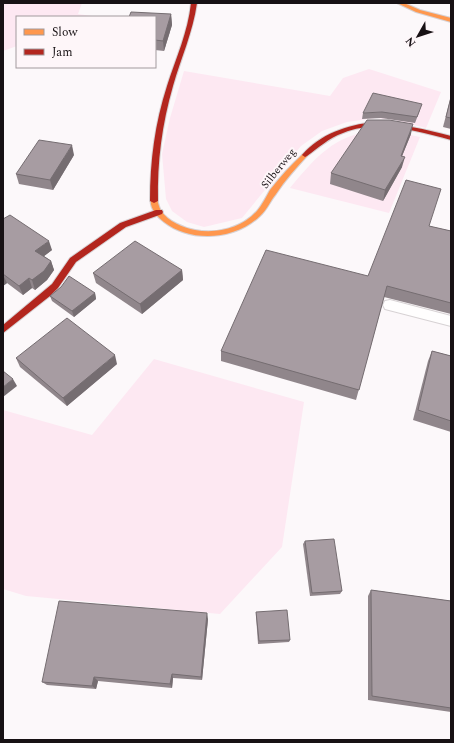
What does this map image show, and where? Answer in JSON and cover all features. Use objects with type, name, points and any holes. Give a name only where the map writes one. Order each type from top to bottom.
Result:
[{"type":"street","points":[[3,330],[55,286],[73,260],[123,225],[159,212],[155,206],[155,150],[163,108],[193,18],[194,3]]},
{"type":"street","points":[[400,3],[418,11],[451,20]]},
{"type":"street","name":"Silberweg","points":[[159,212],[164,220],[180,229],[198,234],[219,233],[241,226],[256,216],[294,164],[313,147],[345,128],[364,125],[390,125],[425,131],[451,138]]},
{"type":"lane","points":[[390,305],[451,321]]},
{"type":"shaded area","points":[[3,3],[82,3],[78,14],[92,16],[16,16],[16,46],[3,51]]},
{"type":"shaded area","points":[[369,69],[441,92],[426,128],[394,120],[376,118],[347,122],[322,131],[301,146],[242,218],[204,227],[187,222],[172,211],[166,199],[162,154],[170,118],[184,71],[330,96],[343,78]]},
{"type":"shaded area","points":[[375,130],[396,132],[420,137],[389,213],[290,188],[308,167],[326,150],[348,137]]},
{"type":"shaded area","points":[[154,359],[304,402],[282,547],[220,614],[26,596],[3,589],[3,410],[92,435]]},
{"type":"building","points":[[131,12],[171,14],[163,41],[156,40],[156,16],[129,16]]},
{"type":"building","points":[[373,93],[422,104],[417,117],[382,112],[363,113]]},
{"type":"building","points":[[451,97],[451,118],[446,117]]},
{"type":"building","points":[[367,120],[389,120],[413,124],[401,156],[405,157],[385,190],[331,173]]},
{"type":"building","points":[[39,140],[72,145],[50,180],[16,174]]},
{"type":"building","points":[[406,180],[441,189],[429,226],[451,231],[451,303],[387,286],[359,390],[221,351],[266,250],[368,276]]},
{"type":"building","points":[[10,215],[49,241],[35,251],[51,261],[44,271],[32,280],[29,278],[19,286],[3,274],[3,219]]},
{"type":"building","points":[[135,241],[182,270],[140,304],[93,273]]},
{"type":"building","points":[[69,276],[95,293],[72,311],[50,296],[61,287]]},
{"type":"building","points":[[67,318],[115,355],[63,398],[16,358]]},
{"type":"building","points":[[432,351],[451,356],[451,421],[418,410]]},
{"type":"building","points":[[3,371],[13,379],[3,387]]},
{"type":"building","points":[[334,539],[342,591],[312,593],[305,541]]},
{"type":"building","points":[[371,590],[451,601],[451,708],[372,696]]},
{"type":"building","points":[[59,601],[207,613],[201,677],[172,674],[170,684],[94,677],[92,686],[42,682]]},
{"type":"building","points":[[287,610],[290,640],[259,641],[256,612]]},
{"type":"traffic: slow","points":[[400,3],[418,11],[451,20]]},
{"type":"traffic: slow","points":[[154,201],[157,210],[163,218],[180,228],[210,234],[231,230],[240,227],[257,215],[273,192],[305,155]]},
{"type":"traffic: jam","points":[[154,201],[155,157],[162,114],[191,24],[194,3]]},
{"type":"traffic: jam","points":[[305,155],[322,141],[340,132],[357,126],[374,124],[411,128],[451,138]]},
{"type":"traffic: jam","points":[[3,330],[47,294],[55,286],[73,260],[123,225],[159,212]]}]
